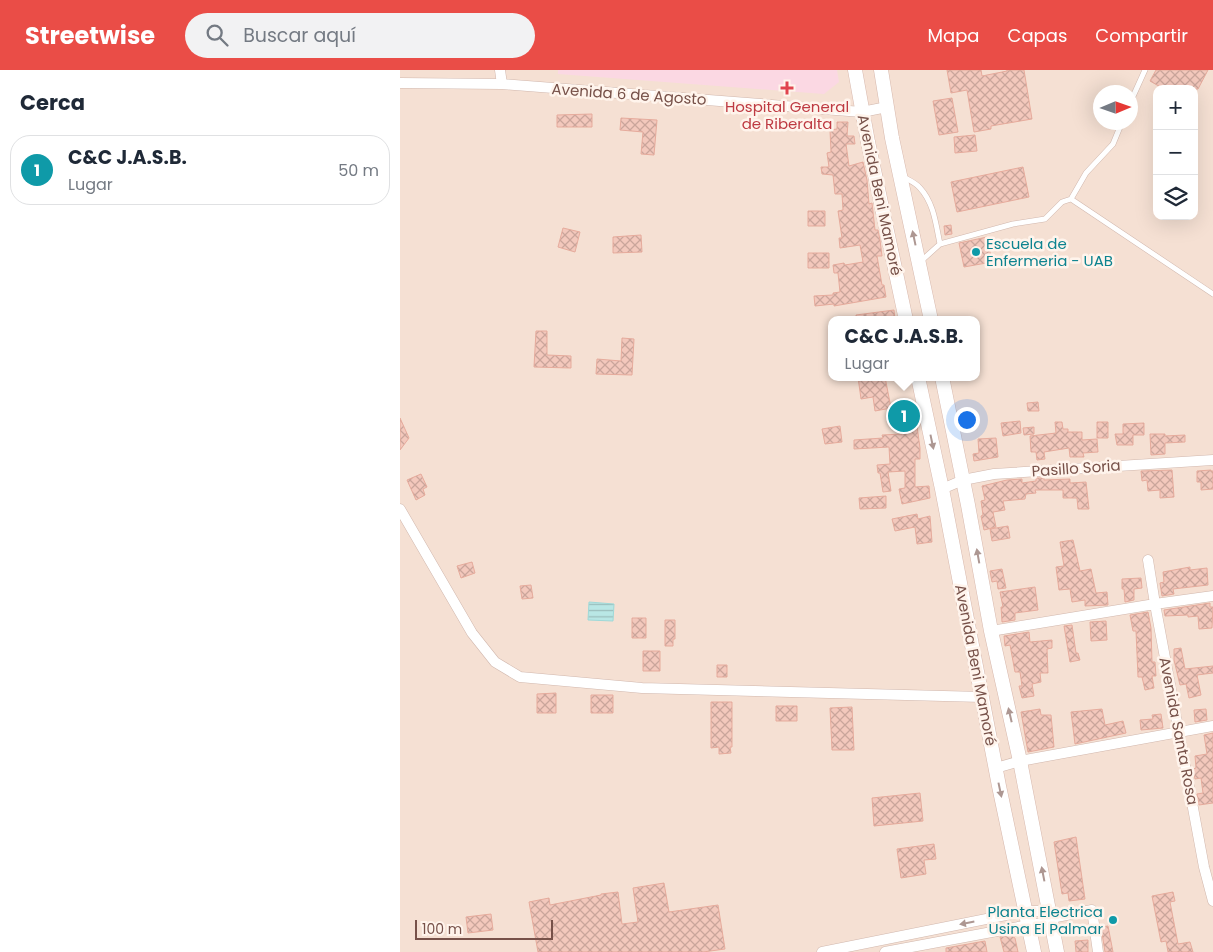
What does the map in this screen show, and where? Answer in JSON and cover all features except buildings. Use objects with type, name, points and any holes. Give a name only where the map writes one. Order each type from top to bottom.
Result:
[{"type":"street","points":[[500,70],[502,84]]},
{"type":"street","name":"Avenida Beni Mamoré","points":[[855,70],[862,112],[905,316]]},
{"type":"street","name":"Avenida Beni Mamoré","points":[[880,70],[930,316]]},
{"type":"street","name":"Avenida 6 de Agosto","points":[[400,83],[502,84],[862,112],[887,107]]},
{"type":"street","name":"Avenida Beni Mamoré","points":[[919,381],[1034,952]]},
{"type":"street","name":"Avenida Beni Mamoré","points":[[943,381],[991,631],[1020,761],[1057,952]]},
{"type":"street","name":"Pasillo Soria","points":[[942,489],[963,480],[994,474],[1205,459],[1213,460]]},
{"type":"street","points":[[400,510],[472,633],[495,662],[520,677],[642,688],[982,697]]},
{"type":"street","name":"Avenida Santa Rosa","points":[[1148,560],[1154,604],[1180,731],[1204,867],[1213,901]]},
{"type":"street","points":[[991,631],[1213,596]]},
{"type":"street","points":[[996,768],[1020,761],[1213,726]]},
{"type":"street","points":[[822,952],[865,948],[1027,918],[1051,917],[1092,910],[1098,952]]},
{"type":"street","points":[[885,952],[1027,918]]},
{"type":"lane","points":[[1138,85],[1145,70]]},
{"type":"lane","points":[[920,263],[940,244],[1013,224],[1045,219],[1062,202],[1071,199],[1086,173],[1113,144],[1119,130]]},
{"type":"lane","points":[[901,175],[919,186],[928,198],[933,209],[940,244]]},
{"type":"lane","points":[[1071,199],[1213,294]]},
{"type":"shaded area","points":[[400,70],[1213,70],[1213,952],[400,952]]},
{"type":"shaded area","name":"Hospital General de Riberalta","points":[[558,70],[837,70],[839,82],[824,94],[558,74]]},
{"type":"water","points":[[589,602],[614,604],[613,621],[588,620]]},
{"type":"place","name":"Hospital General de Riberalta","points":[[787,88]]},
{"type":"place","name":"Escuela de Enfermeria - UAB","points":[[976,252]]},
{"type":"place","name":"C&C J.A.S.B.","points":[[904,416]]},
{"type":"place","name":"Planta Electrica Usina El Palmar","points":[[1113,920]]}]
